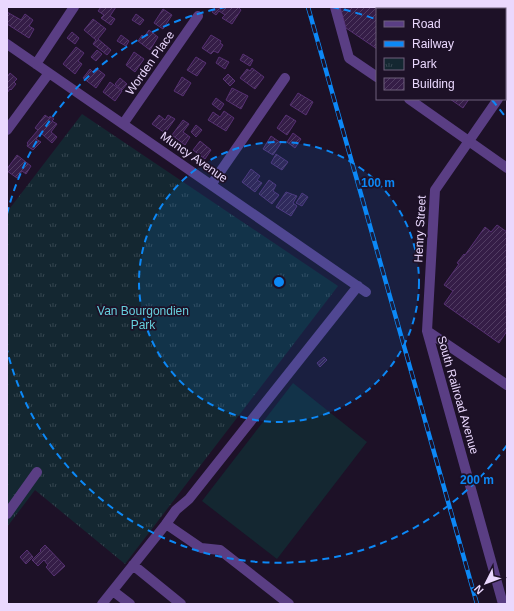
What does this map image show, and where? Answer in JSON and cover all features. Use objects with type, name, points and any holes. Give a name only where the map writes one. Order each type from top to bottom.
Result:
[{"type":"street","points":[[36,64],[74,7]]},
{"type":"street","points":[[335,7],[349,58],[376,76]]},
{"type":"street","name":"Worden Place","points":[[123,124],[198,16]]},
{"type":"street","name":"Muncy Avenue","points":[[7,44],[362,289],[189,499],[176,510],[166,524]]},
{"type":"street","points":[[7,130],[48,73]]},
{"type":"street","points":[[211,185],[285,78]]},
{"type":"street","points":[[410,100],[507,168]]},
{"type":"street","name":"Henry Street","points":[[427,332],[435,190],[497,100]]},
{"type":"street","points":[[427,332],[507,385]]},
{"type":"street","name":"South Railroad Avenue","points":[[427,332],[503,604]]},
{"type":"street","points":[[7,514],[37,472]]},
{"type":"street","points":[[102,604],[166,524],[201,548],[220,550],[289,604]]},
{"type":"street","points":[[133,565],[181,604]]},
{"type":"street","points":[[113,590],[130,604]]},
{"type":"green space","name":"Van Bourgondien Park","points":[[82,114],[338,286],[125,564],[35,490],[7,527],[7,212]]},
{"type":"green space","points":[[293,383],[367,442],[277,559],[202,501]]},
{"type":"building","points":[[101,7],[116,7],[110,16],[115,19],[111,25],[101,18],[104,15],[98,11]]},
{"type":"building","points":[[215,7],[238,7],[241,10],[232,24],[222,18],[225,15],[219,11],[216,15],[212,12]]},
{"type":"building","points":[[340,7],[507,7],[506,47],[506,8],[376,8],[376,48],[346,28]]},
{"type":"building","points":[[163,9],[172,15],[163,29],[154,23]]},
{"type":"building","points":[[7,12],[21,20],[25,14],[33,20],[29,26],[34,29],[29,38],[7,24]]},
{"type":"building","points":[[136,14],[144,20],[140,25],[132,20]]},
{"type":"building","points":[[93,19],[106,29],[98,39],[111,50],[107,55],[93,44],[96,40],[84,30]]},
{"type":"building","points":[[149,30],[158,37],[150,50],[138,41],[142,35],[144,37]]},
{"type":"building","points":[[72,32],[79,38],[75,44],[67,38]]},
{"type":"building","points":[[121,35],[129,41],[126,46],[117,41]]},
{"type":"building","points":[[211,35],[221,41],[220,43],[223,45],[218,53],[214,51],[211,54],[202,48]]},
{"type":"building","points":[[76,47],[84,53],[78,61],[82,64],[75,74],[63,64]]},
{"type":"building","points":[[97,50],[102,54],[96,61],[91,57]]},
{"type":"building","points":[[134,52],[144,59],[135,72],[126,65]]},
{"type":"building","points":[[243,54],[253,60],[250,66],[240,60]]},
{"type":"building","points":[[196,57],[206,63],[197,76],[187,70]]},
{"type":"building","points":[[219,57],[229,62],[225,69],[216,63]]},
{"type":"building","points":[[96,68],[105,75],[96,88],[83,78],[90,69],[93,72]]},
{"type":"building","points":[[252,68],[264,77],[255,89],[240,78],[247,69],[250,71]]},
{"type":"building","points":[[10,73],[17,79],[14,82],[16,84],[7,93],[7,77]]},
{"type":"building","points":[[228,74],[235,81],[230,86],[223,79]]},
{"type":"building","points":[[182,77],[191,83],[183,96],[174,91]]},
{"type":"building","points":[[120,78],[127,84],[122,90],[115,84]]},
{"type":"building","points":[[110,82],[122,91],[115,101],[103,92]]},
{"type":"building","points":[[232,88],[248,96],[241,109],[226,100]]},
{"type":"building","points":[[298,93],[313,102],[306,115],[290,105]]},
{"type":"building","points":[[216,98],[224,104],[220,110],[212,104]]},
{"type":"building","points":[[451,100],[468,100],[463,108]]},
{"type":"building","points":[[224,111],[234,118],[226,131],[208,120],[213,112],[220,117]]},
{"type":"building","points":[[45,115],[54,119],[52,121],[57,124],[51,132],[57,137],[52,143],[41,133],[36,139],[41,142],[33,150],[27,146],[27,143],[38,130],[35,128]]},
{"type":"building","points":[[159,115],[165,120],[168,115],[175,119],[165,133],[152,124]]},
{"type":"building","points":[[286,115],[296,121],[287,135],[277,128]]},
{"type":"building","points":[[183,120],[189,124],[183,132],[190,137],[185,145],[172,135]]},
{"type":"building","points":[[196,125],[202,130],[196,137],[191,132]]},
{"type":"building","points":[[293,133],[301,139],[295,148],[287,142]]},
{"type":"building","points":[[271,136],[281,143],[273,155],[263,149]]},
{"type":"building","points":[[200,141],[211,150],[205,159],[193,150]]},
{"type":"building","points":[[276,154],[288,162],[282,170],[271,163]]},
{"type":"building","points":[[17,155],[31,166],[26,174],[22,171],[17,178],[7,171],[7,169]]},
{"type":"building","points":[[251,169],[260,176],[257,180],[262,183],[255,192],[242,182]]},
{"type":"building","points":[[269,180],[276,185],[273,191],[279,195],[272,204],[259,194]]},
{"type":"building","points":[[286,192],[297,196],[293,203],[297,206],[291,216],[276,207]]},
{"type":"building","points":[[302,193],[308,197],[302,206],[296,203]]},
{"type":"building","points":[[497,225],[507,232],[507,331],[499,343],[444,304],[453,291],[444,285],[459,264],[457,263],[464,254],[465,255],[485,227],[491,232]]},
{"type":"building","points":[[324,357],[327,360],[320,367],[317,363]]},
{"type":"building","points":[[45,545],[65,566],[54,576],[46,567],[48,565],[44,560],[38,566],[32,560]]},
{"type":"building","points":[[27,550],[33,557],[26,564],[20,557]]},
{"type":"railway","points":[[308,7],[477,604]]}]
